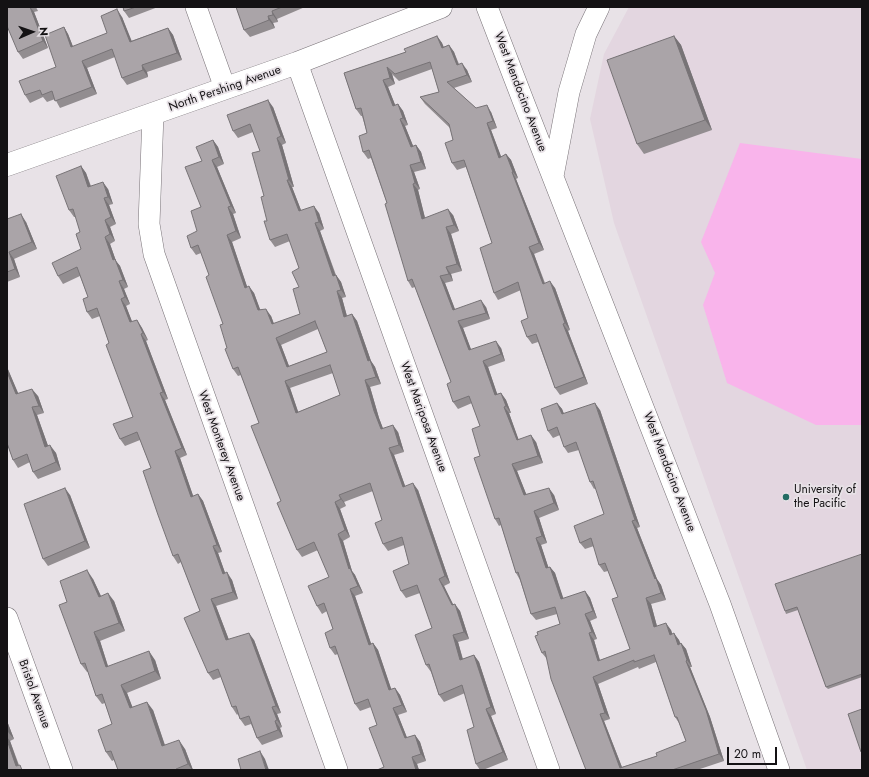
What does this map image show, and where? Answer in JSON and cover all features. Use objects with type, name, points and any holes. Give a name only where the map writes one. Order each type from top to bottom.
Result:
[{"type":"main road","name":"North Pershing Avenue","points":[[8,162],[153,114],[297,63],[437,8]]},
{"type":"street","points":[[196,7],[225,88]]},
{"type":"street","name":"West Mendocino Avenue","points":[[487,7],[720,604],[779,770]]},
{"type":"street","name":"West Mendocino Avenue","points":[[553,176],[569,92],[586,34],[599,7]]},
{"type":"street","name":"West Mariposa Avenue","points":[[297,63],[549,770]]},
{"type":"street","name":"West Monterey Avenue","points":[[153,114],[149,224],[154,254],[337,770]]},
{"type":"street","name":"Bristol Avenue","points":[[7,618],[62,770]]},
{"type":"shaded area","name":"University of the Pacific","points":[[629,7],[862,7],[862,770],[807,770],[614,223],[590,119],[604,54]]},
{"type":"shaded area","points":[[740,143],[862,159],[862,425],[816,425],[727,383],[703,305],[715,273],[701,242]]},
{"type":"building","points":[[7,7],[30,7],[43,41],[18,52],[7,26]]},
{"type":"building","points":[[123,7],[136,7],[124,11]]},
{"type":"building","points":[[236,7],[282,7],[272,11],[273,15],[268,16],[269,20],[244,30]]},
{"type":"building","points":[[117,9],[130,42],[168,28],[177,53],[142,65],[143,70],[122,78],[112,49],[82,61],[92,87],[55,101],[52,91],[42,95],[40,90],[25,95],[19,81],[56,67],[45,35],[64,27],[71,47],[107,33],[101,16]]},
{"type":"building","points":[[437,36],[442,48],[449,45],[457,65],[462,63],[467,75],[447,82],[476,108],[487,105],[493,121],[487,123],[499,158],[506,154],[539,243],[529,247],[543,284],[550,281],[565,323],[563,324],[584,377],[555,388],[536,334],[527,337],[521,321],[528,318],[518,282],[494,293],[480,248],[492,243],[464,160],[452,163],[445,143],[453,140],[449,124],[420,97],[439,92],[430,62],[395,74],[387,67],[390,78],[383,80],[393,106],[398,104],[403,118],[400,119],[411,147],[416,145],[421,162],[410,165],[422,219],[448,209],[454,225],[446,227],[457,264],[446,267],[449,274],[440,276],[453,310],[481,300],[486,313],[458,321],[469,350],[496,341],[501,354],[483,361],[495,395],[501,393],[506,406],[504,407],[517,440],[531,435],[538,456],[512,464],[524,495],[549,488],[554,503],[534,511],[542,536],[536,538],[546,568],[550,567],[561,599],[585,591],[593,611],[585,614],[592,632],[589,633],[598,661],[630,649],[612,599],[618,597],[605,563],[599,565],[591,538],[580,543],[574,526],[604,514],[593,481],[590,482],[576,442],[564,447],[557,427],[548,431],[541,409],[557,403],[562,414],[595,403],[635,520],[632,521],[661,593],[646,598],[654,627],[666,623],[670,635],[674,633],[678,645],[681,643],[687,660],[686,661],[706,710],[719,754],[672,770],[586,770],[551,679],[545,651],[542,653],[535,636],[538,635],[537,632],[560,624],[555,607],[531,614],[518,572],[516,573],[499,518],[495,519],[474,458],[480,456],[472,429],[480,426],[469,396],[453,402],[447,384],[451,382],[412,279],[408,281],[385,204],[387,203],[369,150],[363,152],[359,136],[367,133],[361,108],[356,109],[344,73],[406,52],[404,49]],"holes":[[[654,655],[675,717],[677,717],[686,741],[656,753],[657,756],[620,768],[600,714],[605,713],[593,677],[634,660],[634,662]]]},
{"type":"building","points":[[674,36],[705,120],[637,144],[607,60]]},
{"type":"building","points":[[268,100],[281,136],[277,138],[289,180],[287,180],[299,211],[314,206],[319,222],[315,223],[333,276],[336,275],[341,290],[337,291],[344,317],[352,314],[368,361],[370,360],[376,377],[365,380],[374,411],[381,429],[393,425],[399,445],[389,448],[403,487],[413,483],[445,576],[439,579],[452,605],[455,604],[464,632],[453,635],[460,660],[474,655],[491,707],[486,709],[503,752],[476,764],[467,730],[474,727],[462,685],[439,695],[429,664],[426,665],[415,635],[432,628],[417,585],[401,591],[393,571],[409,564],[402,537],[383,544],[375,523],[382,520],[370,483],[339,495],[341,499],[335,502],[345,530],[338,534],[349,569],[350,568],[358,586],[350,589],[369,645],[373,643],[389,690],[395,688],[402,705],[393,708],[405,738],[415,735],[421,754],[412,757],[416,770],[377,770],[384,767],[369,728],[377,725],[368,699],[355,704],[335,646],[330,648],[325,633],[333,629],[324,603],[317,606],[308,586],[329,577],[314,542],[297,550],[277,503],[281,501],[251,426],[259,423],[238,367],[233,369],[225,349],[227,348],[220,325],[223,324],[206,277],[209,275],[198,245],[191,248],[187,236],[197,231],[191,211],[201,207],[185,167],[202,161],[196,147],[213,140],[219,157],[212,160],[231,206],[228,207],[236,231],[227,235],[245,288],[249,286],[258,310],[266,309],[272,324],[300,314],[293,289],[299,287],[292,272],[299,268],[287,234],[270,240],[264,221],[267,221],[261,197],[264,196],[252,153],[260,151],[250,124],[233,131],[227,115]],"holes":[[[315,321],[327,352],[287,367],[276,338]],[[330,365],[340,395],[296,413],[285,381]]]},
{"type":"building","points":[[81,166],[88,187],[103,182],[108,197],[104,198],[111,217],[105,220],[110,234],[105,237],[113,260],[115,259],[123,280],[119,281],[125,297],[121,299],[130,322],[137,320],[143,333],[141,334],[163,392],[160,393],[182,448],[175,451],[191,497],[198,494],[217,545],[213,546],[223,574],[227,572],[233,592],[211,599],[226,640],[249,633],[276,706],[272,707],[277,720],[275,721],[278,730],[257,738],[249,716],[240,719],[236,706],[232,707],[218,669],[208,673],[184,618],[200,611],[178,554],[173,556],[158,515],[143,471],[151,468],[137,432],[120,439],[113,424],[133,417],[106,345],[109,343],[97,308],[87,312],[83,299],[88,297],[77,267],[58,276],[52,263],[81,249],[76,234],[80,232],[73,209],[69,210],[56,176]]},
{"type":"building","points":[[21,214],[32,242],[9,252],[15,269],[7,272],[7,219]]},
{"type":"building","points":[[7,372],[16,394],[32,389],[39,406],[32,407],[45,447],[50,445],[56,462],[33,472],[27,454],[13,460],[7,443]]},
{"type":"building","points":[[65,488],[85,541],[43,559],[24,504]]},
{"type":"building","points":[[862,554],[862,674],[826,687],[797,607],[785,611],[775,584]]},
{"type":"building","points":[[87,570],[99,597],[108,593],[119,623],[94,632],[106,667],[149,651],[155,671],[121,685],[130,708],[147,702],[162,746],[179,740],[188,764],[176,770],[118,770],[111,751],[106,752],[98,730],[112,724],[102,694],[96,696],[85,663],[81,664],[59,605],[67,602],[60,581]]},
{"type":"building","points":[[862,709],[862,752],[861,752],[848,714]]},
{"type":"building","points":[[7,740],[16,766],[20,765],[22,770],[7,770]]},
{"type":"building","points":[[260,751],[266,770],[241,770],[238,759]]},
{"type":"place","name":"University of the Pacific","points":[[786,497]]}]
